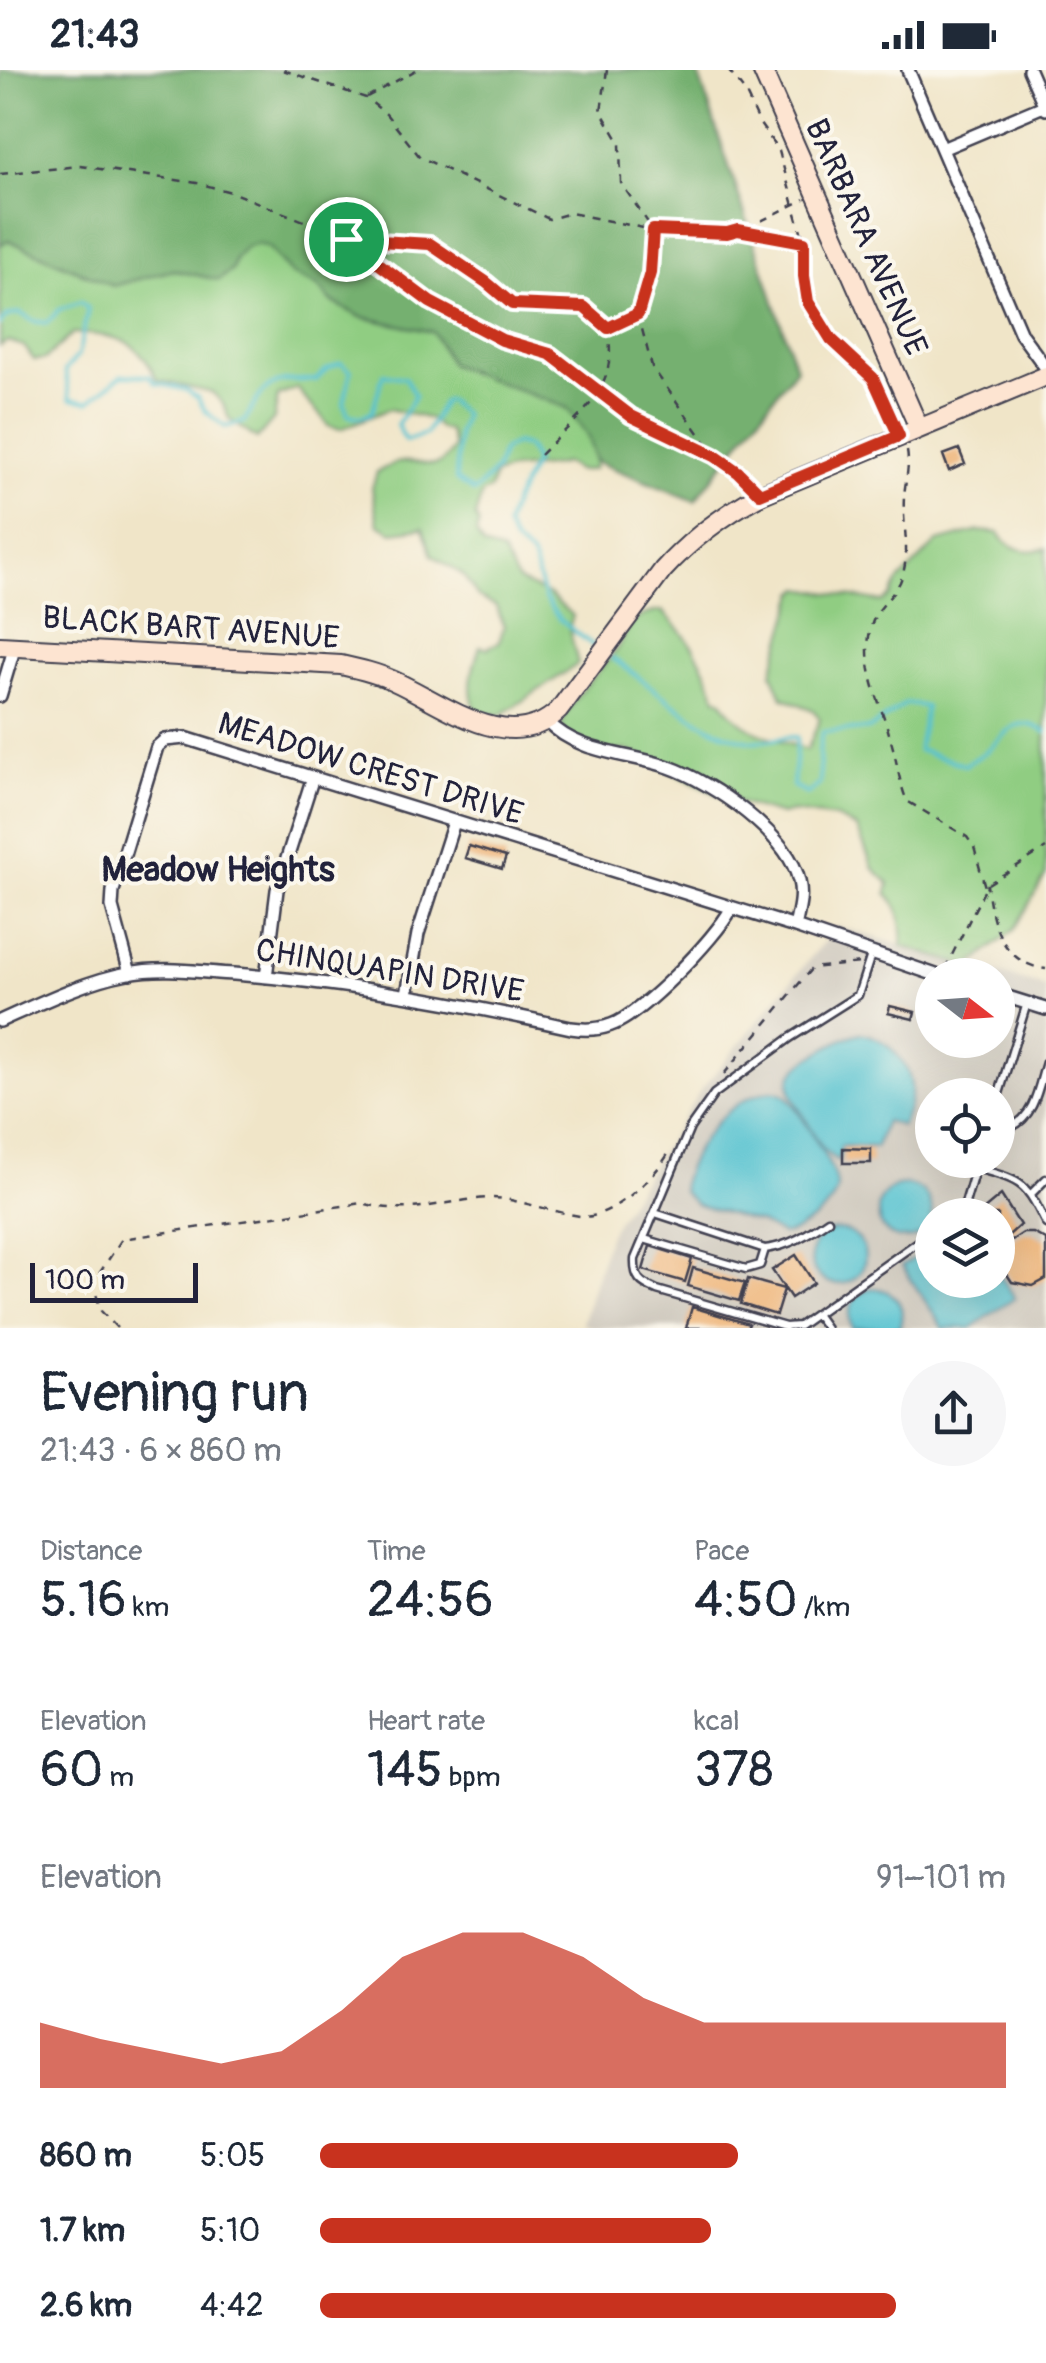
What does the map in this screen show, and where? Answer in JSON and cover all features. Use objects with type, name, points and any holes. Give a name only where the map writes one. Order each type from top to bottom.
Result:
[{"type":"street","name":"BARBARA AVENUE","points":[[762,70],[918,428]]},
{"type":"street","points":[[908,70],[1022,334],[1046,368]]},
{"type":"street","points":[[942,149],[1045,107],[1029,70]]},
{"type":"street","points":[[795,927],[800,904],[799,879],[788,854],[769,834],[715,791],[682,772],[580,744],[547,721],[681,550],[718,519],[760,494],[1046,376]]},
{"type":"street","points":[[0,696],[7,646]]},
{"type":"street","name":"BLACK BART AVENUE","points":[[7,646],[341,665],[390,678],[468,718],[500,728],[528,729],[547,721]]},
{"type":"street","name":"MEADOW CREST DRIVE","points":[[130,973],[112,907],[112,890],[157,747],[165,740],[185,738],[795,927],[869,958],[915,969]]},
{"type":"street","points":[[266,977],[277,890],[312,780]]},
{"type":"street","points":[[407,994],[418,934],[454,822]]},
{"type":"street","name":"CHINQUAPIN DRIVE","points":[[0,1021],[109,978],[174,970],[407,994],[572,1028],[597,1029],[631,1015],[705,945],[730,909]]},
{"type":"street","points":[[1015,999],[1046,1009]]},
{"type":"lane","points":[[869,958],[858,995],[790,1038],[714,1094],[690,1128],[635,1259],[634,1272],[640,1283],[657,1290],[785,1327],[799,1326],[915,1244]]},
{"type":"lane","points":[[1004,1078],[1027,1003]]},
{"type":"lane","points":[[1015,1126],[1022,1123],[1032,1107],[1046,1062]]},
{"type":"lane","points":[[1012,1178],[1032,1194],[1046,1224]]},
{"type":"lane","points":[[1032,1194],[1046,1179]]},
{"type":"lane","points":[[655,1212],[766,1249],[804,1237],[828,1220]]},
{"type":"lane","points":[[644,1239],[746,1269],[760,1265],[766,1249]]},
{"type":"lane","points":[[816,1314],[826,1328]]},
{"type":"path","points":[[283,70],[366,98],[386,114],[420,157],[549,219],[571,213],[653,230],[727,233],[815,194]]},
{"type":"path","points":[[366,98],[416,70]]},
{"type":"path","points":[[606,70],[601,111],[620,143],[622,183],[653,230],[650,273],[638,314],[652,367],[715,456]]},
{"type":"path","points":[[728,70],[779,151],[804,242],[808,302],[831,339],[873,378],[908,454],[904,496],[907,545],[899,584],[875,616],[870,630],[868,661],[902,790],[916,808],[967,836],[986,887],[992,923],[1004,944],[1018,960],[1046,969]]},
{"type":"path","points":[[0,174],[80,166],[197,183],[232,192],[346,239],[430,302],[502,340],[550,354],[631,416],[715,456],[760,494]]},
{"type":"path","points":[[738,230],[804,242]]},
{"type":"path","points":[[346,239],[430,244],[512,304],[584,307],[608,328],[612,354],[600,392],[540,455]]},
{"type":"path","points":[[608,328],[638,314]]},
{"type":"path","points":[[950,958],[969,927],[986,887],[1046,848]]},
{"type":"path","points":[[725,1073],[812,968],[869,958]]},
{"type":"path","points":[[118,1328],[101,1311],[93,1283],[122,1239],[362,1203],[385,1210],[407,1210],[494,1198],[588,1218],[654,1177],[674,1146]]},
{"type":"shaded area","points":[[837,926],[947,958],[915,958],[915,1058],[1015,1058],[1015,978],[1046,987],[1046,1328],[595,1328],[582,1324],[609,1234],[700,1091]]},
{"type":"green space","points":[[0,70],[697,70],[796,368],[695,501],[596,462],[587,435],[567,408],[451,365],[433,332],[361,317],[331,301],[318,286],[291,274],[268,247],[246,247],[232,270],[219,280],[173,270],[113,286],[8,240],[0,245]]},
{"type":"green space","points":[[8,240],[113,286],[173,270],[219,280],[232,270],[246,247],[268,247],[291,274],[318,286],[331,301],[361,317],[433,332],[451,365],[538,395],[570,411],[590,443],[594,469],[579,471],[564,463],[503,472],[494,476],[490,489],[482,494],[475,516],[479,524],[476,534],[483,546],[502,552],[518,581],[548,594],[573,616],[569,628],[578,664],[501,715],[477,712],[471,688],[480,646],[487,648],[499,642],[504,626],[496,606],[478,597],[463,575],[432,555],[423,528],[393,532],[378,524],[372,488],[377,472],[395,463],[442,462],[454,447],[449,431],[439,428],[431,419],[389,409],[341,429],[328,426],[298,388],[278,396],[274,419],[257,439],[229,419],[213,393],[157,380],[134,347],[114,338],[73,333],[45,359],[34,360],[24,346],[8,341],[0,346],[0,245]]},
{"type":"green space","points":[[979,531],[999,533],[1020,549],[1046,548],[1046,874],[1015,929],[980,958],[940,958],[902,946],[900,918],[887,893],[889,883],[873,868],[857,828],[836,818],[793,812],[781,815],[730,800],[626,750],[597,755],[581,750],[561,727],[571,705],[616,650],[633,622],[662,611],[695,651],[716,697],[738,720],[807,750],[820,719],[813,710],[782,697],[772,673],[796,593],[801,588],[882,602],[937,542]]},
{"type":"water","points":[[860,1033],[880,1040],[904,1064],[911,1085],[910,1100],[902,1126],[885,1121],[876,1147],[841,1146],[839,1161],[822,1147],[796,1104],[791,1077],[805,1062],[838,1041]]},
{"type":"water","points":[[771,1091],[786,1096],[798,1112],[837,1185],[831,1202],[817,1217],[782,1235],[760,1223],[697,1205],[683,1192],[682,1184],[694,1154],[714,1125],[740,1103]]},
{"type":"water","points":[[905,1185],[927,1198],[915,1198],[915,1237],[895,1237],[886,1231],[878,1212],[886,1193]]},
{"type":"water","points":[[838,1230],[857,1238],[865,1257],[857,1276],[838,1284],[819,1276],[811,1257],[819,1238]]},
{"type":"water","points":[[915,1257],[915,1286],[902,1266]]},
{"type":"water","points":[[870,1288],[886,1291],[897,1299],[902,1312],[899,1328],[852,1328],[852,1304]]},
{"type":"water","points":[[923,1298],[1015,1298],[971,1328],[943,1328]]},
{"type":"building","points":[[959,449],[965,464],[949,471],[943,455]]},
{"type":"building","points":[[469,846],[506,857],[502,869],[465,858]]},
{"type":"building","points":[[890,1006],[915,1012],[913,1019],[888,1013]]},
{"type":"building","points":[[843,1148],[871,1149],[871,1163],[843,1163]]},
{"type":"building","points":[[1033,1233],[1046,1240],[1046,1279],[1033,1286],[1015,1283],[1015,1238]]},
{"type":"building","points":[[650,1246],[692,1259],[685,1282],[643,1270]]},
{"type":"building","points":[[796,1255],[814,1283],[791,1298],[772,1270]]},
{"type":"building","points":[[693,1268],[745,1283],[739,1301],[688,1286]]},
{"type":"building","points":[[748,1279],[784,1289],[776,1315],[741,1304]]},
{"type":"building","points":[[692,1307],[749,1324],[747,1328],[686,1328]]},
{"type":"waterway","points":[[0,324],[7,316],[20,313],[47,323],[59,310],[80,302],[88,309],[78,356],[65,370],[70,399],[89,402],[122,375],[150,376],[155,383],[186,390],[198,398],[205,411],[225,427],[244,422],[271,386],[316,380],[341,363],[351,371],[344,403],[348,415],[372,413],[383,374],[405,378],[415,396],[397,425],[405,441],[426,434],[447,400],[464,415],[458,434],[456,480],[474,492],[496,470],[503,450],[516,443],[527,447],[535,461],[506,526],[514,542],[532,557],[545,599],[560,620],[595,647]]},
{"type":"waterway","points":[[612,658],[712,728],[751,741],[797,737],[793,786],[807,794],[820,784],[823,732],[869,729],[907,703],[926,707],[918,750],[965,765],[1019,725],[1046,732]]},
{"type":"district","name":"Meadow Heights","points":[[218,869]]},
{"type":"route","points":[[653,230],[738,230],[804,242],[808,302],[831,339],[873,378],[899,436],[760,494],[715,456],[631,416],[550,354],[502,340],[430,302],[346,239],[430,244],[512,304],[584,307],[608,328],[638,314],[650,273],[653,230]]}]
